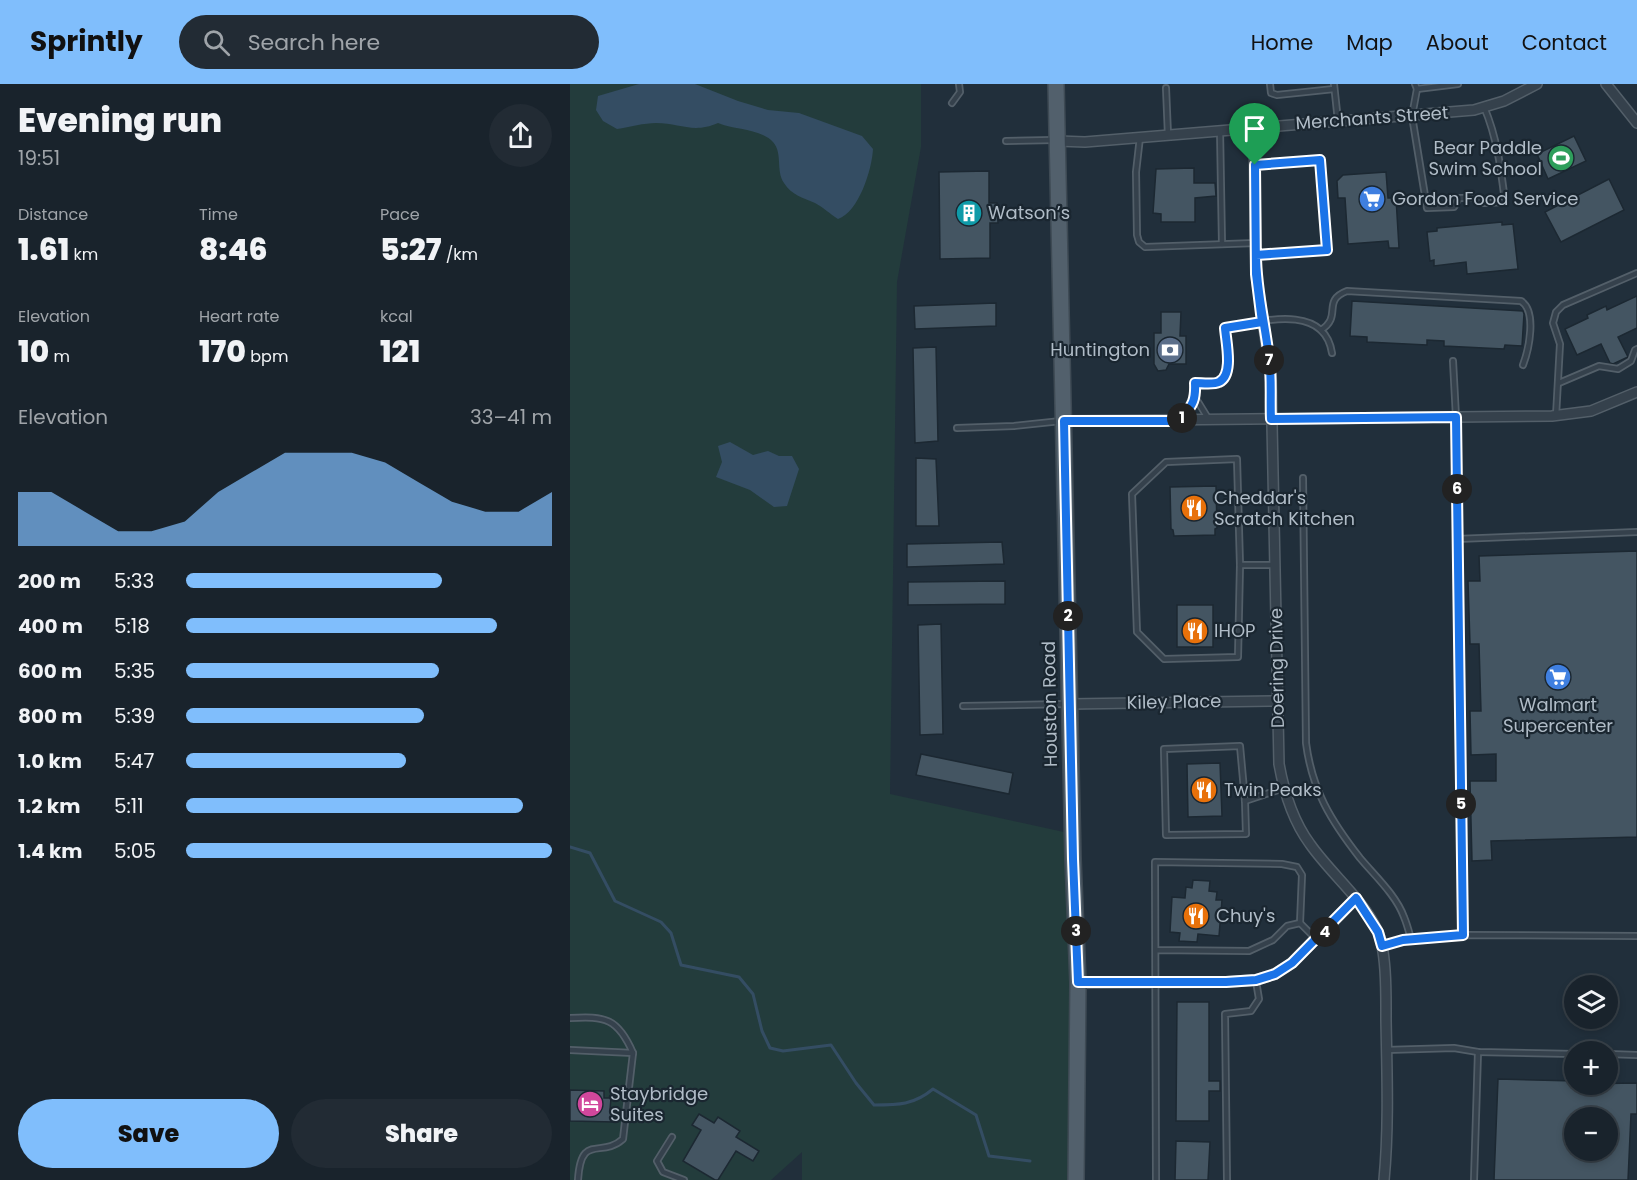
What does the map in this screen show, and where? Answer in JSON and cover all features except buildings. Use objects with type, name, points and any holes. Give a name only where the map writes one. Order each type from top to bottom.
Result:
[{"type":"main road","name":"Houston Road","points":[[1056,84],[1078,982],[1076,1180]]},
{"type":"street","name":"Merchants Street","points":[[1058,141],[1085,142],[1474,110],[1504,101],[1537,84]]},
{"type":"street","points":[[1606,84],[1637,123]]},
{"type":"street","name":"Doering Drive","points":[[1254,127],[1257,286],[1269,357],[1278,752],[1284,788],[1299,825],[1311,846],[1356,898],[1378,932],[1382,946],[1386,987],[1384,1180]]},
{"type":"street","points":[[1064,421],[1556,416],[1591,411],[1637,392]]},
{"type":"street","name":"Kiley Place","points":[[1070,704],[1278,701]]},
{"type":"street","points":[[1078,982],[1256,980],[1275,974],[1292,963],[1356,898]]},
{"type":"lane","points":[[952,103],[960,92],[959,84]]},
{"type":"lane","points":[[1270,84],[1271,93],[1278,95],[1334,87],[1338,121]]},
{"type":"lane","points":[[1458,84],[1416,86],[1412,116],[1427,208],[1454,207],[1459,198],[1480,198],[1484,203],[1505,202],[1499,159],[1491,124],[1484,107]]},
{"type":"lane","points":[[1166,88],[1168,135]]},
{"type":"lane","points":[[1220,130],[1222,244]]},
{"type":"lane","points":[[1140,137],[1136,172],[1139,242],[1145,247],[1256,243]]},
{"type":"lane","points":[[1006,141],[1041,139],[1058,141]]},
{"type":"lane","points":[[1255,165],[1320,160],[1327,250],[1256,255]]},
{"type":"lane","points":[[1556,416],[1560,344],[1553,323],[1556,312],[1563,305],[1637,273]]},
{"type":"lane","points":[[1321,330],[1329,325],[1332,318],[1333,300],[1338,294],[1347,291],[1521,301],[1528,305],[1531,313],[1528,352],[1523,365]]},
{"type":"lane","points":[[1210,420],[1196,397],[1195,383],[1218,383],[1224,378],[1228,370],[1225,328],[1281,318],[1305,321],[1321,330],[1330,340],[1332,353]]},
{"type":"lane","points":[[1559,383],[1599,366],[1618,369],[1631,361],[1637,349]]},
{"type":"lane","points":[[1453,360],[1456,417],[1463,935]]},
{"type":"lane","points":[[1180,421],[1196,397]]},
{"type":"lane","points":[[957,428],[1064,421]]},
{"type":"lane","points":[[1237,459],[1240,565],[1238,657],[1164,659],[1137,632],[1132,494],[1166,462],[1237,459]]},
{"type":"lane","points":[[1303,478],[1306,743],[1312,778],[1322,801],[1340,831],[1389,892],[1401,911],[1411,939]]},
{"type":"lane","points":[[1457,538],[1637,532]]},
{"type":"lane","points":[[1240,565],[1275,565]]},
{"type":"lane","points":[[963,706],[1070,704]]},
{"type":"lane","points":[[1240,746],[1245,801],[1246,834],[1166,835],[1164,749],[1240,746]]},
{"type":"lane","points":[[1245,801],[1284,788]]},
{"type":"lane","points":[[1156,1180],[1155,862],[1274,864],[1297,867],[1302,875],[1300,922],[1316,940]]},
{"type":"lane","points":[[1156,950],[1249,951],[1273,940],[1287,926],[1300,922]]},
{"type":"lane","points":[[1382,946],[1411,939],[1463,935],[1637,936]]},
{"type":"lane","points":[[1227,1180],[1225,1014],[1251,1011],[1259,999],[1256,980]]},
{"type":"lane","points":[[570,1018],[600,1017],[608,1021],[628,1042],[633,1053],[623,1139],[616,1145],[593,1147],[584,1155],[578,1180]]},
{"type":"lane","points":[[1386,1050],[1454,1048],[1478,1052],[1564,1054]]},
{"type":"lane","points":[[570,1050],[633,1053]]},
{"type":"lane","points":[[1474,1180],[1478,1052]]},
{"type":"lane","points":[[1618,1054],[1637,1055]]},
{"type":"lane","points":[[672,1137],[657,1161],[663,1172],[684,1180]]},
{"type":"green space","points":[[570,84],[921,84],[921,147],[897,282],[890,794],[1073,834],[1076,1180],[802,1180],[802,1152],[771,1180],[570,1180]]},
{"type":"water","points":[[639,84],[695,84],[738,101],[768,110],[799,113],[862,136],[873,149],[863,189],[852,208],[838,219],[787,187],[781,178],[775,144],[765,136],[718,123],[701,128],[651,123],[617,129],[603,121],[596,110],[598,96]]},
{"type":"water","points":[[730,442],[753,455],[768,451],[779,456],[792,456],[799,469],[787,506],[774,507],[750,490],[716,477],[722,462],[718,446]]},
{"type":"waterway","points":[[570,847],[590,853],[615,901],[661,922],[671,933],[681,965],[739,977],[753,994],[762,1031],[770,1048],[783,1051],[831,1045],[856,1083],[874,1105],[905,1103],[933,1089],[976,1115],[989,1156],[1030,1161]]},
{"type":"place","name":"Bear Paddle Swim School","points":[[1561,158]]},
{"type":"place","name":"Gordon Food Service","points":[[1372,199]]},
{"type":"place","name":"Watson’s","points":[[969,213]]},
{"type":"place","name":"Huntington","points":[[1170,350]]},
{"type":"place","name":"Cheddar's Scratch Kitchen","points":[[1194,508]]},
{"type":"place","name":"IHOP","points":[[1195,631]]},
{"type":"place","name":"Walmart Supercenter","points":[[1558,677]]},
{"type":"place","name":"Twin Peaks","points":[[1204,790]]},
{"type":"place","name":"Chuy's","points":[[1196,916]]},
{"type":"place","name":"Staybridge Suites","points":[[590,1104]]},
{"type":"route","points":[[1255,165],[1256,274],[1262,322],[1225,328],[1228,370],[1224,378],[1218,383],[1195,383],[1196,397],[1180,421],[1064,421],[1073,859],[1078,982],[1256,980],[1275,974],[1292,963],[1356,898],[1378,932],[1382,946],[1403,940],[1463,935],[1456,417],[1271,419],[1269,357],[1262,322],[1257,286],[1256,274],[1256,255],[1327,250],[1320,160],[1255,165]]}]
